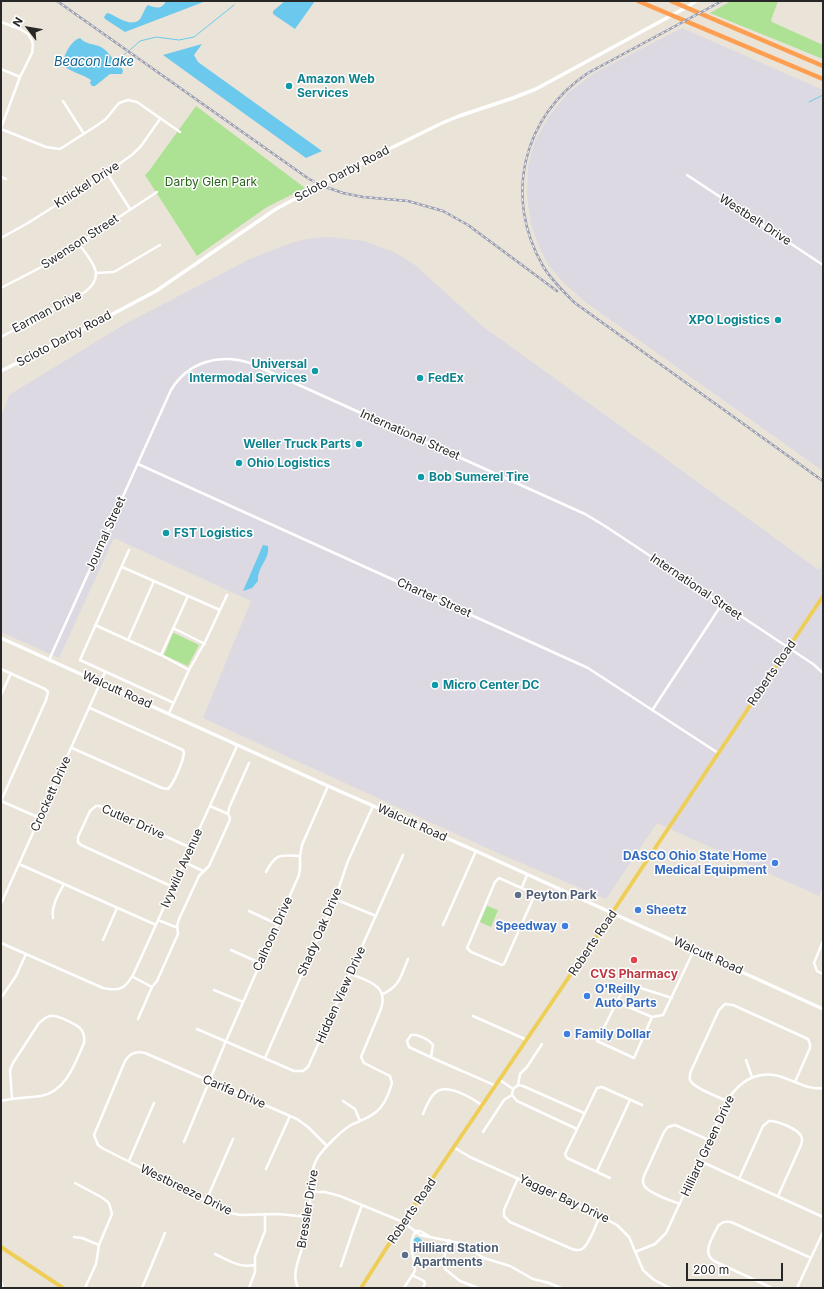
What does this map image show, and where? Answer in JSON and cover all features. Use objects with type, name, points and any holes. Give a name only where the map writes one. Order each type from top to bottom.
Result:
[{"type":"highway","points":[[638,1],[823,80]]},
{"type":"highway","points":[[671,1],[823,66]]},
{"type":"main road","name":"Roberts Road","points":[[361,1288],[823,596]]},
{"type":"main road","points":[[1,1247],[60,1287]]},
{"type":"street","name":"Scioto Darby Road","points":[[1,371],[156,291],[249,226],[330,179],[440,124],[540,87],[687,8],[696,1]]},
{"type":"street","points":[[1,22],[28,34],[32,41],[33,49],[20,77],[1,128],[46,147],[55,149],[64,147],[84,134],[106,119],[115,107],[122,101],[128,100],[137,102],[180,132]]},
{"type":"street","points":[[1,69],[20,77]]},
{"type":"street","points":[[63,101],[84,134]]},
{"type":"street","name":"Knickel Drive","points":[[1,238],[28,224],[107,173],[133,154],[141,146],[160,118]]},
{"type":"street","points":[[107,173],[130,209]]},
{"type":"street","name":"Westbelt Drive","points":[[686,175],[823,265]]},
{"type":"street","points":[[1,177],[6,179]]},
{"type":"street","name":"Swenson Street","points":[[1,288],[51,262],[157,192]]},
{"type":"street","points":[[79,244],[97,273],[112,273],[117,271],[160,245]]},
{"type":"street","name":"Earman Drive","points":[[1,337],[85,292],[94,284],[97,273]]},
{"type":"street","name":"International Street","points":[[163,407],[170,393],[180,379],[188,371],[200,364],[210,360],[224,358],[250,363],[585,514],[813,664],[823,673]]},
{"type":"street","name":"Journal Street","points":[[49,660],[163,407]]},
{"type":"street","name":"Charter Street","points":[[138,464],[582,664],[595,671],[718,753]]},
{"type":"street","points":[[129,550],[80,658],[81,660],[106,672],[174,703]]},
{"type":"street","points":[[122,567],[220,610]]},
{"type":"street","points":[[128,640],[154,581]]},
{"type":"street","points":[[169,713],[189,670],[205,644],[227,595]]},
{"type":"street","points":[[161,655],[188,596]]},
{"type":"street","points":[[653,709],[722,604]]},
{"type":"street","points":[[95,625],[161,655],[189,670]]},
{"type":"street","points":[[173,628],[205,644]]},
{"type":"street","name":"Walcutt Road","points":[[1,638],[169,713],[237,746],[476,851],[823,1009]]},
{"type":"street","points":[[1,669],[45,689],[48,692],[46,700],[1,800],[40,818]]},
{"type":"street","name":"Crockett Drive","points":[[1,904],[106,672]]},
{"type":"street","points":[[1,696],[11,673]]},
{"type":"street","points":[[72,748],[165,789],[168,789],[172,785],[183,759],[184,753],[180,749],[90,708]]},
{"type":"street","name":"Ivywild Avenue","points":[[26,954],[103,988],[112,990],[124,987],[128,984],[174,887],[237,746]]},
{"type":"street","points":[[138,1019],[178,934],[179,919],[199,876],[209,866],[229,822],[229,808],[249,763]]},
{"type":"street","name":"Calhoon Drive","points":[[184,1142],[226,1041],[299,875],[302,844],[328,786]]},
{"type":"street","name":"Cutler Drive","points":[[174,887],[81,845],[78,842],[78,837],[90,810],[96,806],[100,806],[191,848]]},
{"type":"street","points":[[210,806],[228,814]]},
{"type":"street","name":"Shady Oak Drive","points":[[265,1058],[335,899],[346,865],[373,806]]},
{"type":"street","points":[[443,925],[476,851]]},
{"type":"street","name":"Hidden View Drive","points":[[265,1058],[294,1071],[303,1071],[308,1067],[351,974],[403,855]]},
{"type":"street","points":[[266,872],[272,861],[278,856],[300,856]]},
{"type":"street","points":[[184,862],[203,871]]},
{"type":"street","points":[[19,864],[156,925]]},
{"type":"street","points":[[522,887],[527,875]]},
{"type":"street","points":[[502,879],[522,887],[533,892],[535,895],[504,964],[498,965],[467,950],[497,880],[502,879]]},
{"type":"street","points":[[53,918],[52,912],[54,905],[64,884]]},
{"type":"street","points":[[335,899],[376,916]]},
{"type":"street","points":[[103,940],[117,908]]},
{"type":"street","points":[[249,911],[277,924]]},
{"type":"street","points":[[158,920],[178,928]]},
{"type":"street","points":[[823,941],[815,958],[815,967],[817,971],[823,974]]},
{"type":"street","points":[[1,943],[26,954],[16,976],[1,998]]},
{"type":"street","points":[[231,950],[260,963]]},
{"type":"street","points":[[617,1002],[652,1017],[661,1016],[664,1014],[694,950]]},
{"type":"street","points":[[351,974],[375,985],[383,994],[391,990],[396,985],[408,959]]},
{"type":"street","points":[[133,976],[152,987]]},
{"type":"street","points":[[652,1017],[634,1058],[597,1041],[625,986],[628,984],[672,998]]},
{"type":"street","points":[[214,990],[243,1002]]},
{"type":"street","name":"Bressler Drive","points":[[298,1288],[295,1275],[305,1240],[309,1217],[313,1169],[319,1156],[327,1146],[349,1126],[375,1114],[392,1083],[390,1076],[364,1063],[361,1057],[381,1009],[383,994]]},
{"type":"street","points":[[727,1101],[696,1087],[690,1078],[691,1071],[719,1010],[725,1004],[733,1004],[808,1039],[810,1048],[795,1082]]},
{"type":"street","points":[[1,1101],[42,1096],[56,1090],[69,1076],[85,1038],[81,1028],[68,1021],[51,1016],[44,1018],[39,1023],[10,1070],[12,1099]]},
{"type":"street","points":[[473,1016],[527,1041]]},
{"type":"street","points":[[197,1029],[265,1058]]},
{"type":"street","points":[[431,1057],[433,1045],[431,1042],[414,1034],[410,1035],[407,1040],[409,1047],[431,1057],[496,1086]]},
{"type":"street","points":[[483,1132],[504,1100],[512,1095],[513,1089],[518,1085],[520,1074],[542,1044]]},
{"type":"street","name":"Carifa Drive","points":[[95,1140],[94,1135],[125,1061],[133,1053],[140,1052],[290,1116],[305,1124],[327,1146]]},
{"type":"street","points":[[746,1060],[752,1077]]},
{"type":"street","name":"Hilliard Green Drive","points":[[635,1252],[655,1244],[661,1239],[670,1226],[727,1101],[737,1086],[752,1077],[770,1074],[811,1088],[823,1088]]},
{"type":"street","points":[[500,1080],[513,1089]]},
{"type":"street","points":[[518,1085],[584,1113]]},
{"type":"street","points":[[610,1178],[567,1158],[565,1154],[597,1088],[602,1087],[642,1105]]},
{"type":"street","points":[[423,1114],[431,1096],[438,1090],[444,1089],[453,1090],[483,1106]]},
{"type":"street","points":[[512,1095],[517,1101],[577,1129]]},
{"type":"street","points":[[597,1171],[630,1100]]},
{"type":"street","points":[[343,1101],[355,1109],[360,1121]]},
{"type":"street","points":[[129,1161],[154,1103]]},
{"type":"street","points":[[266,1169],[290,1116]]},
{"type":"street","points":[[739,1179],[763,1126],[766,1123],[772,1121],[777,1122],[796,1130],[801,1136],[801,1145],[778,1196]]},
{"type":"street","points":[[680,1204],[649,1190],[643,1185],[644,1176],[664,1132],[668,1127],[675,1125],[709,1140]]},
{"type":"street","points":[[206,1201],[233,1139]]},
{"type":"street","name":"Westbreeze Drive","points":[[95,1140],[102,1148],[236,1215],[278,1214],[309,1217]]},
{"type":"street","name":"Yagger Bay Drive","points":[[455,1148],[470,1157],[617,1225],[624,1230],[629,1237],[640,1264],[648,1276],[670,1288]]},
{"type":"street","points":[[700,1161],[823,1217]]},
{"type":"street","points":[[518,1178],[505,1207],[504,1216],[510,1222],[572,1249],[581,1250],[585,1246],[600,1216]]},
{"type":"street","points":[[76,1183],[108,1202],[111,1209],[110,1220],[100,1244],[96,1264],[85,1288]]},
{"type":"street","points":[[310,1192],[332,1193],[404,1222],[420,1234],[459,1243],[484,1258],[510,1266],[533,1279],[561,1288]]},
{"type":"street","points":[[341,1266],[362,1206]]},
{"type":"street","points":[[249,1288],[254,1276],[256,1253],[265,1231],[265,1214]]},
{"type":"street","points":[[772,1288],[714,1261],[708,1254],[709,1247],[718,1226],[724,1222],[727,1222],[811,1258]]},
{"type":"street","points":[[404,1288],[415,1269],[411,1243],[416,1231]]},
{"type":"street","points":[[798,1288],[823,1232]]},
{"type":"street","points":[[142,1288],[165,1233]]},
{"type":"street","points":[[74,1237],[100,1244]]},
{"type":"street","points":[[449,1240],[443,1261],[445,1269],[460,1280],[478,1288]]},
{"type":"street","points":[[215,1254],[239,1265],[254,1265]]},
{"type":"street","points":[[412,1275],[423,1280],[425,1283],[424,1287]]},
{"type":"street","points":[[1,1282],[3,1288]]},
{"type":"shaded area","points":[[682,28],[823,90],[823,471],[584,301],[563,282],[548,265],[531,224],[527,196],[528,166],[535,141],[549,116],[568,93],[594,73]]},
{"type":"shaded area","points":[[327,237],[364,241],[394,252],[415,265],[481,325],[819,570],[823,564],[823,887],[819,896],[657,823],[606,899],[500,854],[203,718],[251,601],[114,538],[59,658],[1,632],[1,417],[9,395],[125,324],[250,259],[288,244],[306,239]]},
{"type":"green space","points":[[731,1],[778,1],[771,20],[772,22],[823,45],[823,59],[710,13]]},
{"type":"green space","name":"Darby Glen Park","points":[[196,106],[305,188],[267,207],[197,256],[145,175]]},
{"type":"green space","points":[[173,633],[199,645],[188,666],[164,655]]},
{"type":"green space","points":[[487,906],[498,910],[491,927],[480,922]]},
{"type":"water","points":[[166,1],[206,1],[125,32],[104,17],[107,13],[128,22],[136,22],[140,19],[148,5],[160,7]]},
{"type":"water","points":[[285,1],[315,1],[295,29],[273,14],[273,11]]},
{"type":"water","name":"Beacon Lake","points":[[80,38],[87,43],[106,50],[117,64],[120,64],[123,71],[122,74],[110,74],[95,86],[92,86],[90,83],[91,80],[71,71],[64,66],[62,64],[68,48],[73,42]]},
{"type":"water","points":[[202,44],[194,55],[198,62],[322,151],[306,158],[163,55]]},
{"type":"water","points":[[263,545],[268,546],[268,551],[259,571],[258,581],[252,588],[243,591]]},
{"type":"water","points":[[417,1237],[421,1239],[422,1242],[421,1250],[418,1252],[414,1250],[414,1239]]},
{"type":"waterway","points":[[130,50],[140,41],[156,37],[179,40],[194,37],[234,5]]},
{"type":"waterway","points":[[115,61],[126,53]]},
{"type":"waterway","points":[[809,102],[823,95]]},
{"type":"railway","points":[[57,1],[309,179],[343,193],[363,197],[408,201],[443,211],[468,225],[557,291]]},
{"type":"railway","points":[[722,1],[588,73],[566,91],[548,112],[535,135],[526,160],[523,186],[524,213],[531,240],[543,266],[553,281],[575,303],[823,481]]},
{"type":"place","name":"Amazon Web Services","points":[[289,86]]},
{"type":"place","name":"XPO Logistics","points":[[778,320]]},
{"type":"place","name":"Universal Intermodal Services","points":[[315,371]]},
{"type":"place","name":"FedEx","points":[[420,378]]},
{"type":"place","name":"Weller Truck Parts","points":[[359,444]]},
{"type":"place","name":"Ohio Logistics","points":[[239,463]]},
{"type":"place","name":"Bob Sumerel Tire","points":[[421,477]]},
{"type":"place","name":"FST Logistics","points":[[166,533]]},
{"type":"place","name":"Micro Center DC","points":[[435,685]]},
{"type":"place","name":"DASCO Ohio State Home Medical Equipment","points":[[775,863]]},
{"type":"place","name":"Peyton Park","points":[[518,895]]},
{"type":"place","name":"Sheetz","points":[[638,910]]},
{"type":"place","name":"Speedway","points":[[565,926]]},
{"type":"place","name":"CVS Pharmacy","points":[[634,960]]},
{"type":"place","name":"O'Reilly Auto Parts","points":[[587,996]]},
{"type":"place","name":"Family Dollar","points":[[567,1034]]},
{"type":"place","name":"Hilliard Station Apartments","points":[[405,1255]]}]
